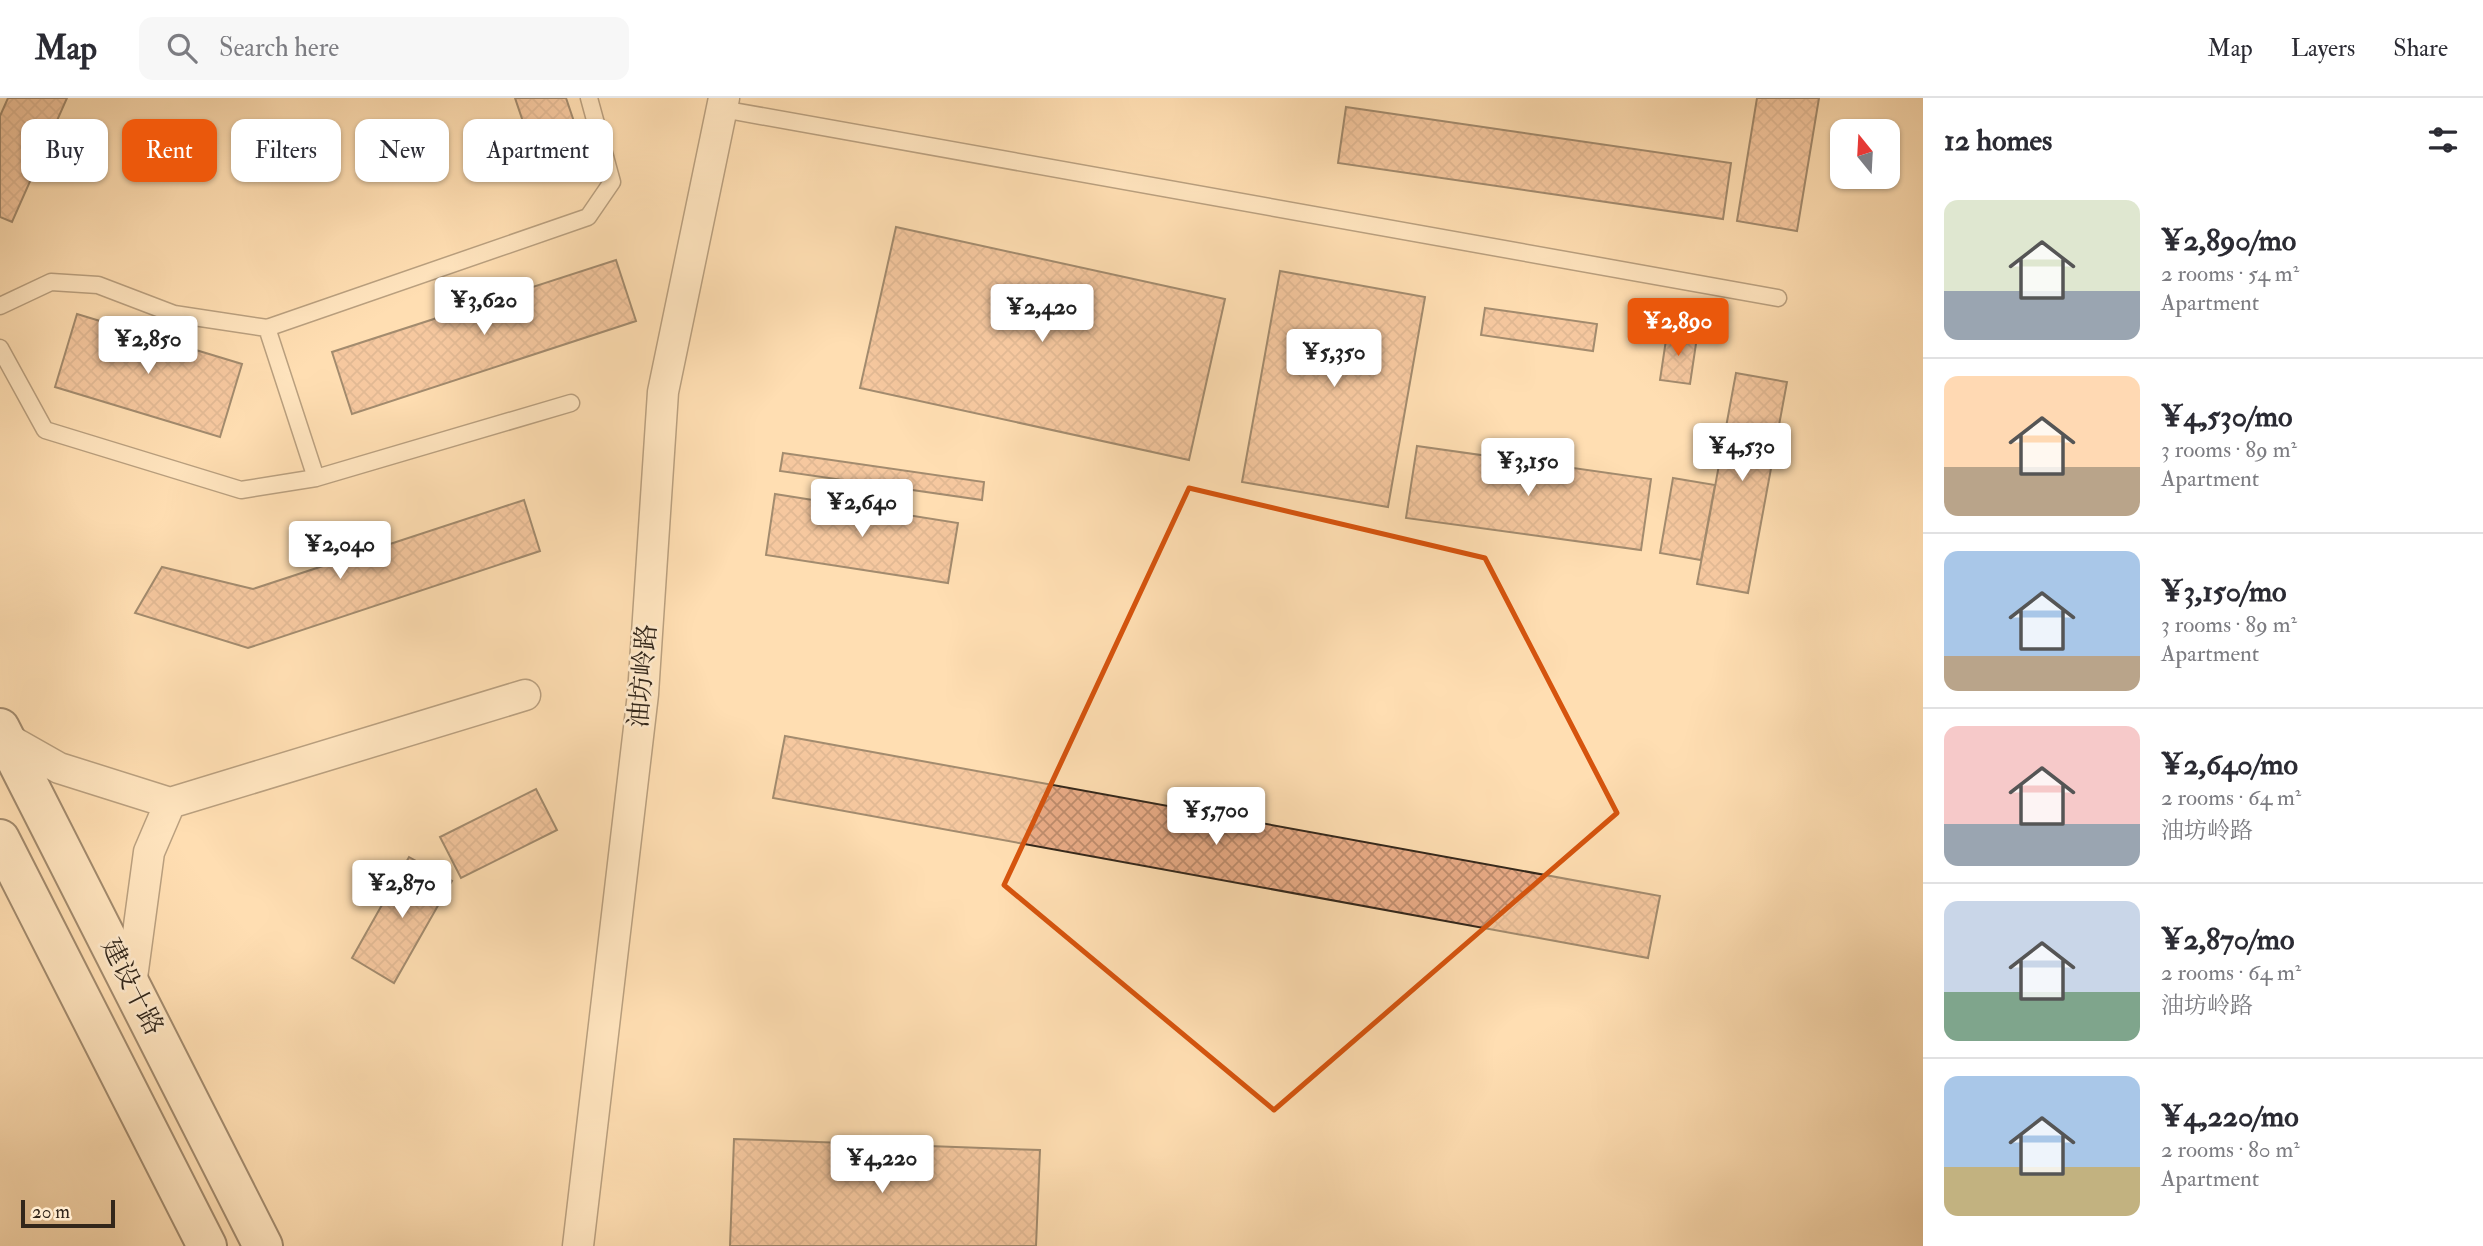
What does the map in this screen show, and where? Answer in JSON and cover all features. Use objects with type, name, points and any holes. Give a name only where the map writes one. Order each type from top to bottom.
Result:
[{"type":"main road","name":"建设十路","points":[[3,733],[263,1246]]},
{"type":"main road","name":"建设十路","points":[[0,839],[207,1246]]},
{"type":"street","name":"油坊岭路","points":[[578,1246],[643,694],[663,392],[723,104]]},
{"type":"street","points":[[3,733],[59,768],[170,803],[525,695]]},
{"type":"street","points":[[131,985],[149,852],[170,803]]},
{"type":"lane","points":[[0,306],[51,282],[98,285],[174,314],[267,328],[588,217],[612,182],[589,98]]},
{"type":"lane","points":[[723,104],[1778,298]]},
{"type":"lane","points":[[267,328],[316,478]]},
{"type":"lane","points":[[0,348],[45,430],[241,490],[316,478],[571,403]]},
{"type":"highlighted area","points":[[1189,488],[1485,558],[1617,813],[1274,1110],[1004,885]]},
{"type":"building","points":[[8,98],[67,98],[58,119],[21,119],[21,182],[30,182],[12,222],[0,217],[0,116]]},
{"type":"building","points":[[515,98],[566,98],[573,119],[522,119]]},
{"type":"building","points":[[1757,98],[1819,98],[1797,231],[1737,221]]},
{"type":"building","points":[[1346,107],[1731,163],[1723,219],[1338,163]]},
{"type":"building","points":[[896,227],[1225,299],[1189,460],[860,388]]},
{"type":"building","points":[[616,260],[636,321],[352,414],[332,352]]},
{"type":"building","points":[[1280,271],[1425,297],[1388,507],[1242,482]]},
{"type":"building","points":[[1485,308],[1597,324],[1593,351],[1481,335]]},
{"type":"building","points":[[77,314],[242,364],[220,437],[55,387]]},
{"type":"building","points":[[1667,333],[1697,337],[1690,384],[1660,380]]},
{"type":"building","points":[[1736,373],[1787,382],[1748,593],[1697,584]]},
{"type":"building","points":[[1417,446],[1651,479],[1641,550],[1406,518]]},
{"type":"building","points":[[783,453],[984,482],[982,500],[780,471]]},
{"type":"building","points":[[1673,478],[1715,485],[1701,560],[1660,553]]},
{"type":"building","points":[[775,494],[958,523],[948,583],[766,555]]},
{"type":"building","points":[[524,500],[540,551],[248,648],[135,613],[162,567],[253,589]]},
{"type":"building","points":[[785,736],[1660,896],[1648,958],[773,798]]},
{"type":"building","points":[[536,789],[557,830],[461,878],[440,837]]},
{"type":"building","points":[[409,857],[452,881],[394,983],[352,958]]},
{"type":"building","points":[[734,1139],[1040,1150],[1036,1246],[730,1246]]}]
